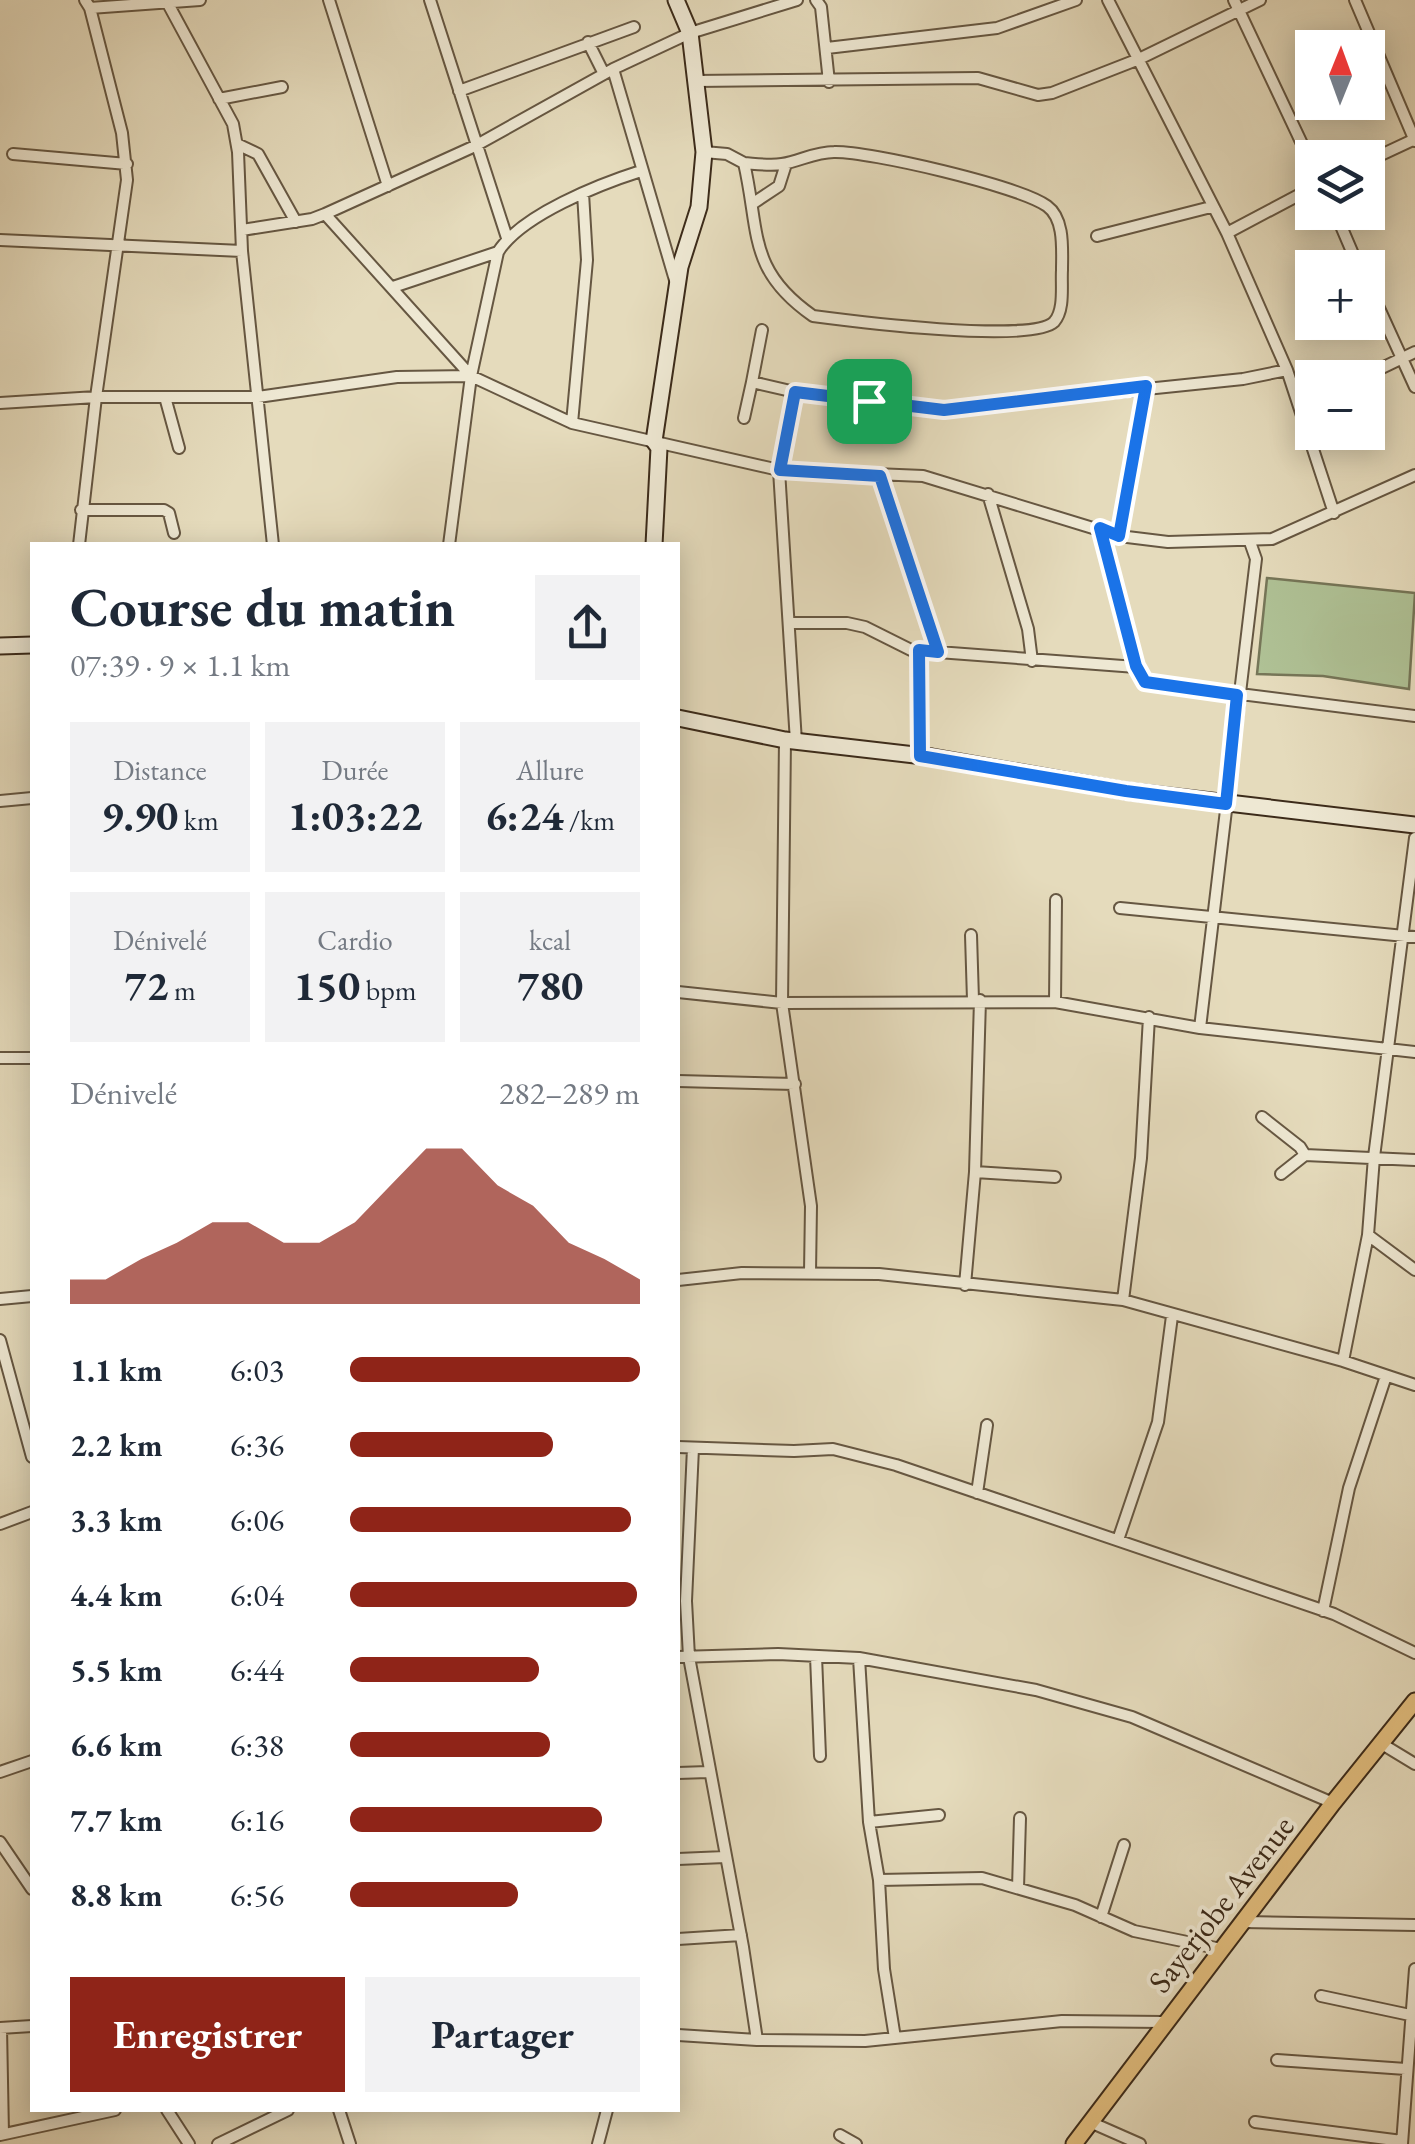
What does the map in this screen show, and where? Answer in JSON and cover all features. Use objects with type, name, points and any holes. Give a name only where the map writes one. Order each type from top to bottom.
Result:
[{"type":"main road","name":"Sayerjobe Avenue","points":[[1074,2144],[1164,2022],[1415,1701]]},
{"type":"street","points":[[79,542],[127,164],[114,97],[88,4],[200,0]]},
{"type":"street","points":[[329,0],[388,186]]},
{"type":"street","points":[[430,0],[506,238]]},
{"type":"street","points":[[654,542],[659,448],[654,441],[677,286],[698,207],[704,152],[690,34],[676,0]]},
{"type":"street","points":[[242,230],[325,214],[475,146],[608,72],[690,34],[797,0]]},
{"type":"street","points":[[816,0],[821,7],[829,82]]},
{"type":"street","points":[[827,48],[997,28],[1076,0]]},
{"type":"street","points":[[1108,0],[1227,232],[1295,395]]},
{"type":"street","points":[[694,80],[978,78],[1038,95],[1139,60],[1236,5],[1260,0]]},
{"type":"street","points":[[1355,0],[1415,140],[1385,153]]},
{"type":"street","points":[[166,2],[232,124],[237,144],[242,250],[273,542]]},
{"type":"street","points":[[1236,5],[1300,140]]},
{"type":"street","points":[[459,91],[634,26]]},
{"type":"street","points":[[588,42],[608,72],[677,286]]},
{"type":"street","points":[[219,100],[282,88]]},
{"type":"street","points":[[237,144],[258,154],[296,222]]},
{"type":"street","points":[[704,152],[727,154],[744,164],[786,164],[810,154],[860,154],[987,184],[1045,204],[1055,214],[1062,240],[1061,307],[1055,321],[1041,329],[982,332],[813,316],[790,300],[762,261],[744,164]]},
{"type":"street","points":[[13,154],[127,164]]},
{"type":"street","points":[[752,204],[779,186],[786,164]]},
{"type":"street","points":[[449,542],[471,376],[498,252],[506,238],[583,193],[642,170]]},
{"type":"street","points":[[572,423],[587,260],[583,193]]},
{"type":"street","points":[[1227,232],[1295,197]]},
{"type":"street","points":[[1097,236],[1211,207]]},
{"type":"street","points":[[325,214],[471,376],[572,423],[780,470],[924,476],[1119,536],[1168,542],[1272,539],[1415,475]]},
{"type":"street","points":[[0,240],[242,250]]},
{"type":"street","points":[[393,287],[498,252]]},
{"type":"street","points":[[1385,322],[1415,387]]},
{"type":"street","points":[[744,418],[762,330]]},
{"type":"street","points":[[1385,366],[1415,352]]},
{"type":"street","points":[[752,382],[795,392],[944,410],[1146,386],[1243,379],[1287,370]]},
{"type":"street","points":[[0,403],[96,397],[258,397],[397,377],[471,376]]},
{"type":"street","points":[[1119,536],[1146,386]]},
{"type":"street","points":[[795,392],[780,470],[789,623],[790,741],[782,1003],[811,1206],[810,1272]]},
{"type":"street","points":[[165,397],[179,448]]},
{"type":"street","points":[[1313,450],[1334,513]]},
{"type":"street","points":[[880,476],[938,652]]},
{"type":"street","points":[[988,494],[1028,629],[1032,661]]},
{"type":"street","points":[[82,510],[164,510],[169,513],[174,532]]},
{"type":"street","points":[[1100,528],[1136,666],[1145,682],[1415,716]]},
{"type":"street","points":[[1200,1028],[1256,558],[1250,542]]},
{"type":"street","points":[[789,623],[865,627],[910,650],[1136,666]]},
{"type":"street","points":[[0,646],[30,645]]},
{"type":"street","points":[[919,650],[920,756]]},
{"type":"street","points":[[680,718],[790,741],[920,756],[1126,791],[1415,826]]},
{"type":"street","points":[[0,801],[30,798]]},
{"type":"street","points":[[1343,1361],[1368,1235],[1388,1049],[1409,937],[1415,838]]},
{"type":"street","points":[[1055,1002],[1056,900]]},
{"type":"street","points":[[1120,908],[1409,937]]},
{"type":"street","points":[[964,1285],[975,1172],[976,1000],[971,935]]},
{"type":"street","points":[[680,992],[782,1003],[1055,1002],[1200,1028],[1415,1052]]},
{"type":"street","points":[[1123,1300],[1141,1158],[1149,1018]]},
{"type":"street","points":[[0,1058],[30,1058]]},
{"type":"street","points":[[680,1081],[795,1084]]},
{"type":"street","points":[[1262,1117],[1306,1155]]},
{"type":"street","points":[[1281,1174],[1306,1155],[1415,1160]]},
{"type":"street","points":[[975,1172],[1056,1177]]},
{"type":"street","points":[[1368,1235],[1415,1270]]},
{"type":"street","points":[[680,1280],[742,1273],[879,1274],[1123,1300],[1343,1361],[1415,1386]]},
{"type":"street","points":[[0,1299],[30,1296]]},
{"type":"street","points":[[1118,1540],[1158,1422],[1172,1316]]},
{"type":"street","points":[[0,1340],[30,1450]]},
{"type":"street","points":[[1323,1611],[1349,1488],[1386,1376]]},
{"type":"street","points":[[0,1394],[14,1390]]},
{"type":"street","points":[[977,1493],[988,1425]]},
{"type":"street","points":[[680,1447],[833,1449],[896,1465],[1323,1611],[1415,1652]]},
{"type":"street","points":[[693,1448],[683,1657],[725,1857],[756,2040]]},
{"type":"street","points":[[0,1524],[30,1513]]},
{"type":"street","points":[[816,1656],[820,1756]]},
{"type":"street","points":[[683,1657],[859,1658],[1010,1684],[1132,1717],[1333,1803]]},
{"type":"street","points":[[859,1658],[869,1822],[895,2038]]},
{"type":"street","points":[[1382,1744],[1415,1764]]},
{"type":"street","points":[[0,1772],[30,1762]]},
{"type":"street","points":[[680,1773],[708,1772]]},
{"type":"street","points":[[869,1822],[940,1815]]},
{"type":"street","points":[[1018,1888],[1020,1818]]},
{"type":"street","points":[[0,1842],[30,1886]]},
{"type":"street","points":[[1101,1917],[1124,1844]]},
{"type":"street","points":[[680,1859],[725,1857]]},
{"type":"street","points":[[879,1880],[982,1878],[1075,1904],[1134,1931],[1221,1950]]},
{"type":"street","points":[[1243,1922],[1415,1925]]},
{"type":"street","points":[[680,1939],[740,1936]]},
{"type":"street","points":[[1255,2122],[1402,2142],[1415,1969]]},
{"type":"street","points":[[1321,1996],[1410,2015]]},
{"type":"street","points":[[680,2035],[865,2041],[1062,2020],[1164,2022]]},
{"type":"street","points":[[30,2026],[1,2028],[6,2136],[107,2112]]},
{"type":"street","points":[[1276,2060],[1406,2069]]},
{"type":"street","points":[[168,2112],[189,2144]]},
{"type":"street","points":[[218,2144],[284,2112]]},
{"type":"street","points":[[339,2112],[350,2144]]},
{"type":"street","points":[[598,2144],[606,2112]]},
{"type":"street","points":[[1090,2122],[1140,2144]]},
{"type":"street","points":[[840,2135],[856,2144]]},
{"type":"green space","points":[[1267,578],[1415,593],[1409,689],[1323,676],[1257,674]]},
{"type":"route","points":[[1146,386],[1119,536],[1100,528],[1136,666],[1145,682],[1237,695],[1226,804],[920,756],[919,650],[938,652],[880,476],[780,470],[795,392],[869,401],[944,410],[1146,386]]}]
